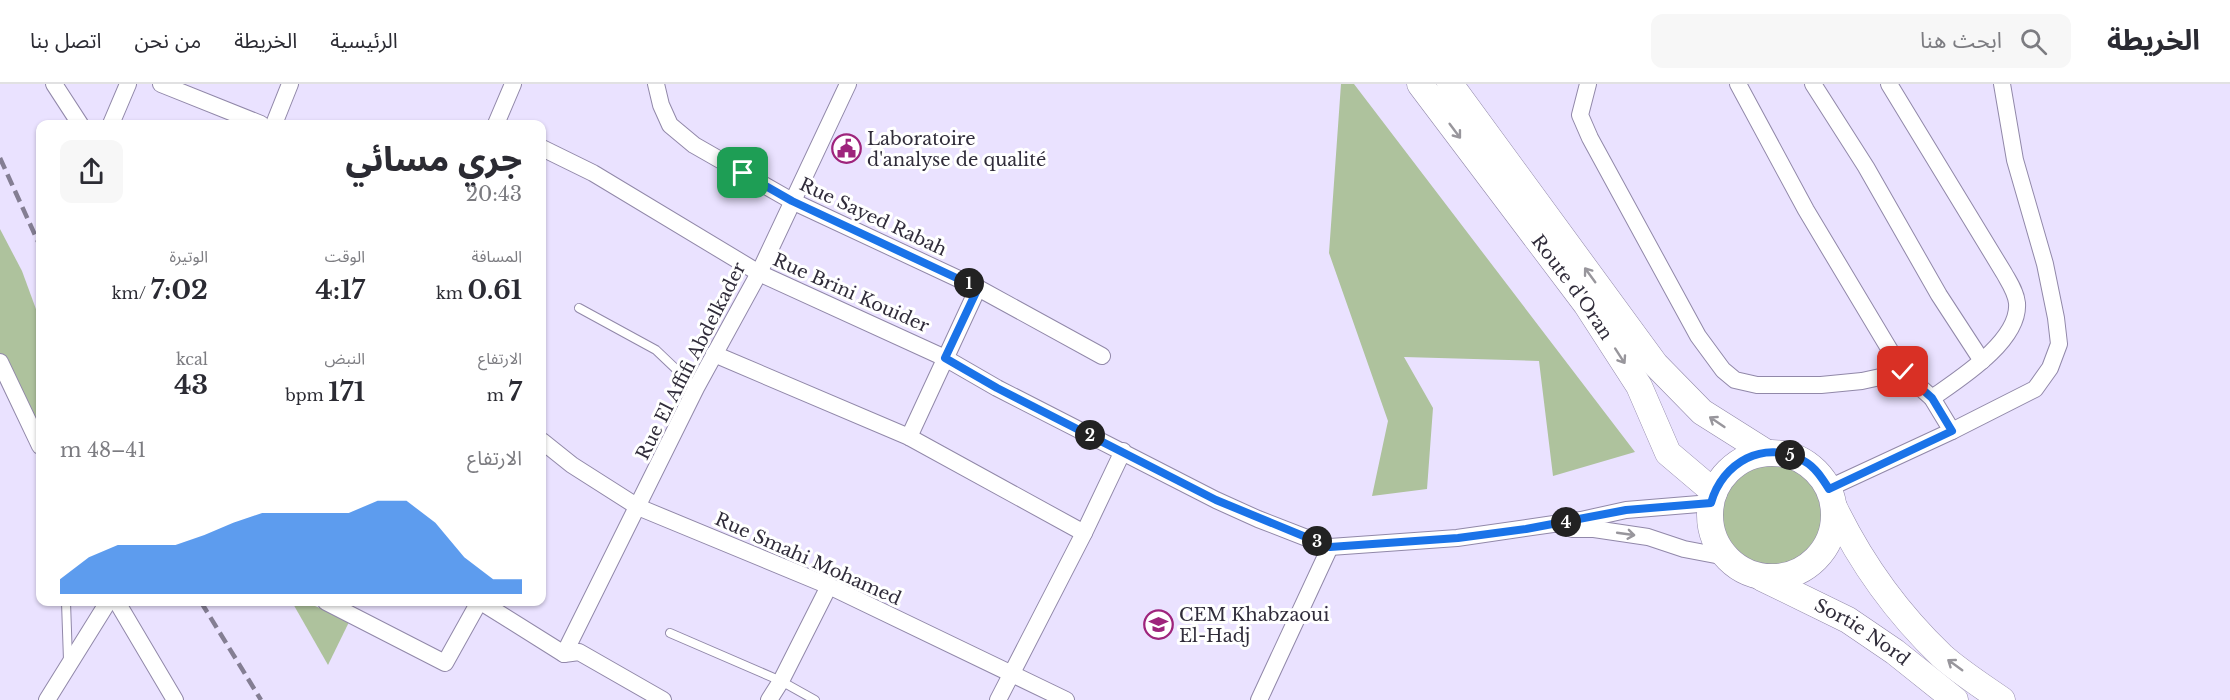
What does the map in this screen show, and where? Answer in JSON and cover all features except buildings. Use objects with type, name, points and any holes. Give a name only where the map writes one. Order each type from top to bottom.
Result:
[{"type":"main road","name":"Route d'Oran","points":[[1420,84],[1586,304],[1639,386],[1668,453],[1712,498]]},
{"type":"main road","name":"Route d'Oran","points":[[1450,84],[1655,364],[1702,412],[1767,453]]},
{"type":"main road","points":[[1832,498],[1834,527],[1827,545],[1816,561],[1800,572],[1781,578],[1762,577],[1748,573],[1726,557],[1717,546],[1712,532],[1712,498],[1723,477],[1735,465],[1750,456],[1767,453],[1786,454],[1804,461],[1818,473],[1832,498],[1848,537],[1879,585],[1905,617],[1944,657],[2002,700]]},
{"type":"main road","name":"Sortie Nord","points":[[1762,577],[1848,620],[1895,651],[1955,700]]},
{"type":"street","points":[[54,84],[77,120]]},
{"type":"street","points":[[113,120],[128,84]]},
{"type":"street","points":[[161,84],[251,120]]},
{"type":"street","points":[[276,120],[291,84]]},
{"type":"street","points":[[498,120],[513,84]]},
{"type":"street","name":"Rue Sayed Rabah","points":[[656,84],[661,105],[670,124],[684,138],[792,201],[978,288],[1102,356]]},
{"type":"street","name":"Rue El Affifi Abdelkader","points":[[564,654],[696,388],[759,273],[848,84]]},
{"type":"street","points":[[1588,84],[1580,115],[1590,138],[1693,326],[1723,370],[1736,380],[1757,385],[1832,384],[1862,381],[1903,372]]},
{"type":"street","points":[[1738,84],[1806,210],[1903,372],[1932,398],[1952,431]]},
{"type":"street","points":[[1813,84],[1866,168],[1939,295],[1982,361]]},
{"type":"street","points":[[1888,84],[2013,290],[2017,303],[2016,317],[1999,344],[1982,361],[1932,398]]},
{"type":"street","points":[[1832,498],[1952,431],[2035,389],[2050,368],[2059,344],[2045,264],[2015,160],[2002,84]]},
{"type":"street","name":"Rue Brini Kouider","points":[[546,150],[593,173],[759,273],[945,358],[997,388],[1216,500],[1330,547],[1401,543],[1526,529]]},
{"type":"street","points":[[909,437],[978,288]]},
{"type":"street","points":[[714,354],[909,437],[1084,533]]},
{"type":"street","points":[[0,362],[36,438]]},
{"type":"street","name":"Rue Smahi Mohamed","points":[[546,444],[572,465],[638,507],[829,586],[1066,700]]},
{"type":"street","points":[[998,700],[1084,533],[1123,451]]},
{"type":"street","points":[[1526,529],[1626,510],[1712,498]]},
{"type":"street","points":[[1526,529],[1594,529],[1616,532],[1648,537],[1684,549],[1726,557]]},
{"type":"street","points":[[1259,700],[1330,547]]},
{"type":"street","points":[[769,700],[829,586]]},
{"type":"street","points":[[47,700],[106,606]]},
{"type":"street","points":[[119,606],[175,700]]},
{"type":"street","points":[[334,606],[445,663],[478,606]]},
{"type":"street","points":[[486,606],[564,654],[579,652],[663,700]]},
{"type":"lane","points":[[579,308],[656,350],[696,388]]},
{"type":"lane","points":[[66,606],[68,666]]},
{"type":"lane","points":[[670,633],[781,681],[815,700]]},
{"type":"green space","points":[[1341,84],[1354,84],[1635,452],[1553,476],[1539,361],[1404,357],[1433,408],[1427,489],[1372,496],[1388,421],[1329,253]]},
{"type":"green space","points":[[0,229],[22,271],[36,309],[36,430],[0,372]]},
{"type":"green space","points":[[1772,465],[1791,468],[1808,479],[1819,496],[1822,515],[1819,534],[1808,551],[1791,562],[1772,565],[1753,562],[1736,551],[1725,534],[1722,515],[1725,496],[1736,479],[1753,468]]},
{"type":"green space","points":[[294,606],[315,606],[350,620],[328,665]]},
{"type":"railway","points":[[0,158],[36,237]]},
{"type":"railway","points":[[203,606],[261,700]]},
{"type":"place","name":"Laboratoire d'analyse de qualité","points":[[846,149]]},
{"type":"place","name":"CEM Khabzaoui El-Hadj","points":[[1158,625]]},
{"type":"route","points":[[743,173],[792,201],[978,288],[945,358],[997,388],[1216,500],[1330,547],[1458,538],[1581,520],[1626,510],[1711,503],[1714,492],[1723,477],[1735,465],[1750,456],[1767,453],[1786,454],[1804,461],[1818,473],[1829,489],[1952,431],[1932,398],[1903,372]]}]
